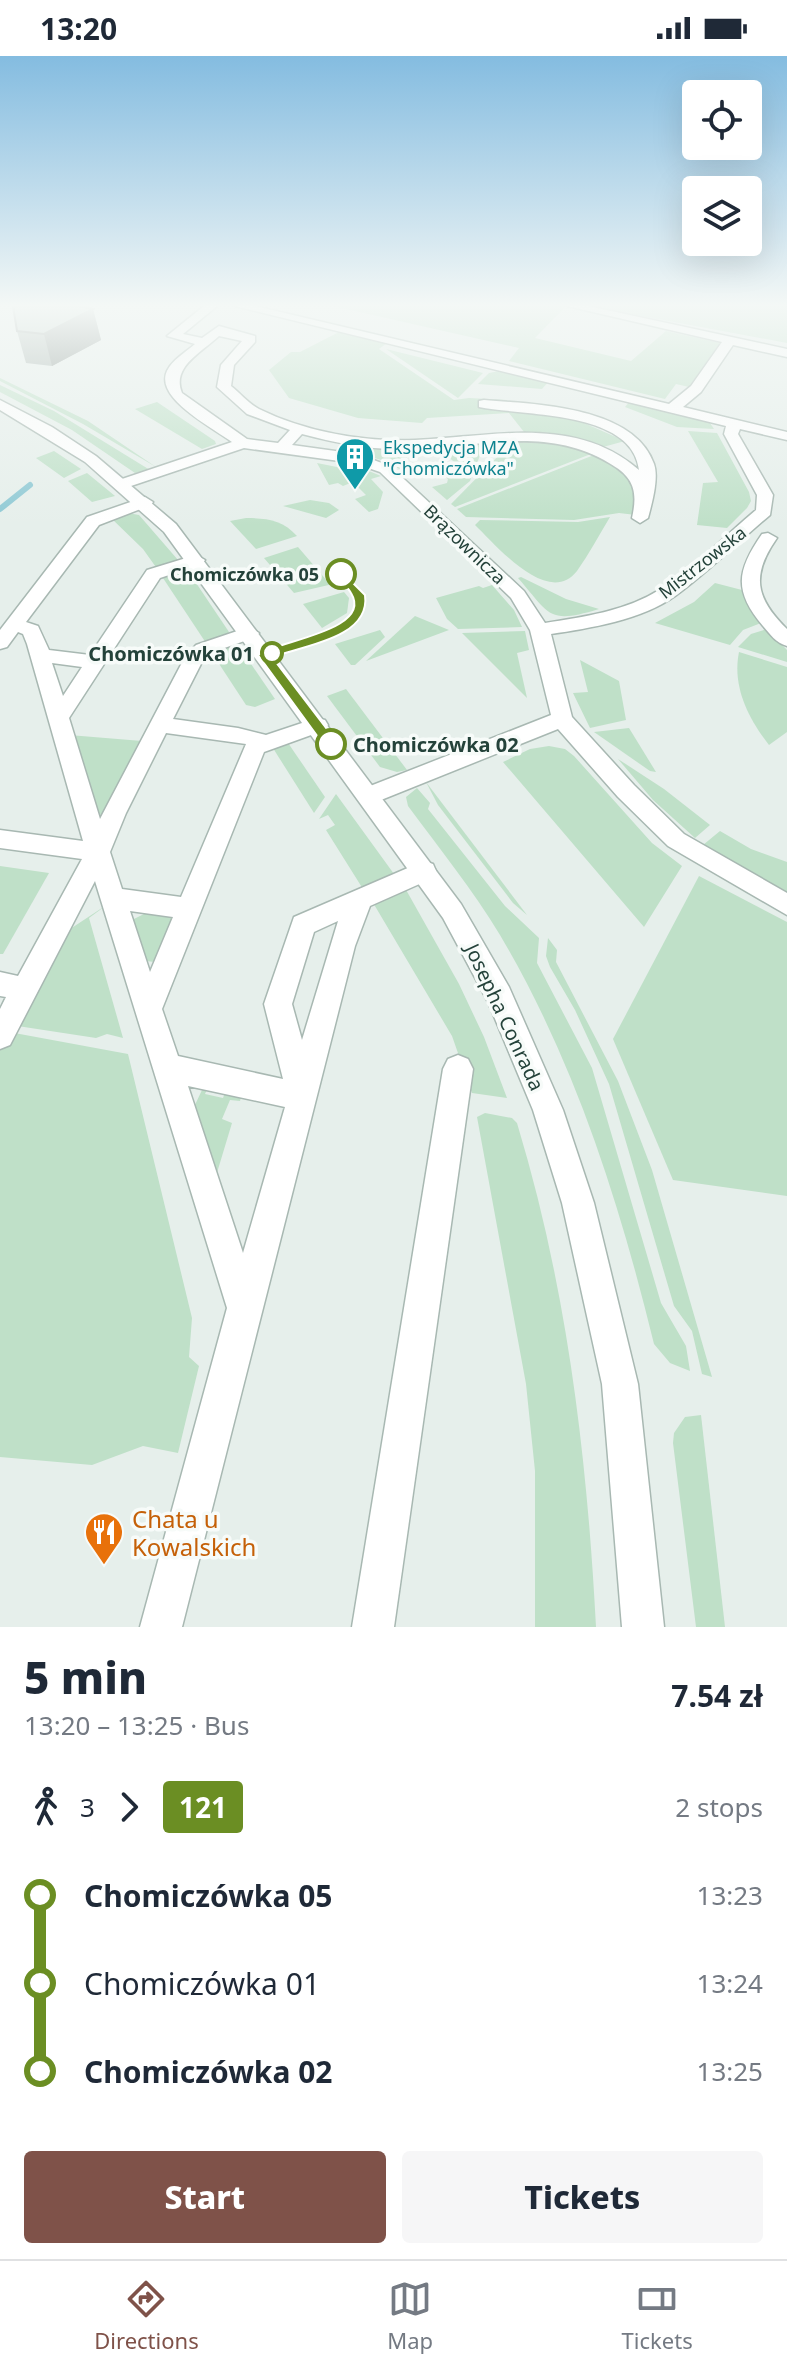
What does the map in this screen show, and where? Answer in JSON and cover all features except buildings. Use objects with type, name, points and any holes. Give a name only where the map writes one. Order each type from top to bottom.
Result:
[{"type":"street","points":[[172,379],[176,395],[243,443]]},
{"type":"street","points":[[223,379],[224,387],[241,403],[264,417],[344,441],[399,445],[520,434],[568,441],[618,460],[641,482],[645,493]]},
{"type":"street","points":[[554,379],[787,436]]},
{"type":"street","points":[[674,407],[703,379]]},
{"type":"street","points":[[207,417],[241,403]]},
{"type":"street","name":"Josepha Conrada","points":[[0,404],[66,440],[125,483],[196,560],[452,911],[499,996],[548,1110],[578,1203],[620,1384],[643,1627]]},
{"type":"street","points":[[484,404],[540,409],[600,422],[641,448],[649,464],[650,478],[640,518]]},
{"type":"street","points":[[520,434],[540,409]]},
{"type":"street","name":"Mistrzowska","points":[[540,630],[591,622],[648,603],[667,593],[764,512],[767,503],[731,434],[734,422]]},
{"type":"street","points":[[283,447],[299,429]]},
{"type":"street","name":"Brązownicza","points":[[125,483],[243,443],[357,459],[385,469],[518,595],[540,630],[562,719],[676,840],[787,905]]},
{"type":"street","points":[[7,634],[93,521],[145,502]]},
{"type":"street","points":[[741,531],[787,543]]},
{"type":"street","points":[[768,538],[749,570],[749,588],[760,610],[787,640]]},
{"type":"street","points":[[58,719],[153,574],[196,560]]},
{"type":"street","points":[[7,634],[31,630],[98,852],[244,1308]]},
{"type":"street","points":[[0,1036],[13,986],[98,852],[114,813],[195,657],[203,649],[249,633]]},
{"type":"street","points":[[39,655],[96,662]]},
{"type":"street","points":[[368,796],[562,719]]},
{"type":"street","points":[[161,725],[238,735],[265,742]]},
{"type":"street","points":[[149,1007],[255,747],[317,725]]},
{"type":"street","points":[[0,839],[98,852]]},
{"type":"street","points":[[303,1097],[278,1004],[303,925],[424,871]]},
{"type":"street","points":[[161,1627],[303,1097],[324,1005],[347,928],[361,897]]},
{"type":"street","points":[[114,898],[189,909]]},
{"type":"street","points":[[168,1068],[303,1097]]},
{"type":"street","points":[[373,1627],[458,1069]]},
{"type":"green space","points":[[3,379],[88,421],[156,467],[83,424],[0,381]]},
{"type":"green space","points":[[276,379],[424,379],[454,400],[507,400],[503,408],[575,419],[625,441],[603,447],[524,432],[509,413],[427,418],[422,423],[358,418],[289,398]]},
{"type":"green space","points":[[431,379],[477,379],[458,398]]},
{"type":"green space","points":[[483,379],[550,380],[542,389],[478,384]]},
{"type":"green space","points":[[584,379],[694,379],[689,387],[676,384],[665,399]]},
{"type":"green space","points":[[0,385],[54,411],[150,470],[135,473],[72,430],[0,392]]},
{"type":"green space","points":[[631,400],[708,420],[714,429],[677,427],[625,407]]},
{"type":"green space","points":[[157,402],[216,444],[202,449],[135,409]]},
{"type":"green space","points":[[688,431],[717,433],[749,492],[751,501],[747,508],[727,528],[697,525],[703,483],[718,482]]},
{"type":"green space","points":[[517,437],[596,452],[455,507],[451,504]]},
{"type":"green space","points":[[486,440],[470,481],[447,500],[432,487],[447,483],[448,479],[441,473],[460,467],[437,447]]},
{"type":"green space","points":[[367,445],[406,447],[408,469],[401,470],[388,462],[361,454]]},
{"type":"green space","points":[[54,451],[81,469],[64,478],[36,458]]},
{"type":"green space","points":[[599,453],[635,483],[636,515],[619,513],[574,520],[466,517],[457,509]]},
{"type":"green space","points":[[317,463],[347,469],[352,464],[381,476],[371,479],[383,492],[378,509],[369,512],[355,499],[366,495],[353,482],[343,486],[338,483],[329,485]]},
{"type":"green space","points":[[87,473],[115,496],[92,502],[68,481]]},
{"type":"green space","points":[[310,500],[329,503],[339,510],[326,518],[283,506]]},
{"type":"green space","points":[[128,513],[139,515],[178,560],[175,565],[158,570],[143,549],[111,518]]},
{"type":"green space","points":[[610,517],[577,571],[565,580],[552,582],[523,569],[475,525],[480,520],[578,522]]},
{"type":"green space","points":[[246,518],[274,521],[297,536],[256,549],[230,521]]},
{"type":"green space","points":[[298,547],[333,584],[294,593],[264,558]]},
{"type":"green space","points":[[186,568],[229,632],[224,638],[206,643],[161,575]]},
{"type":"green space","points":[[518,578],[566,599],[599,609],[569,616],[551,613]]},
{"type":"green space","points":[[715,583],[742,590],[761,623],[743,630],[730,645],[655,623],[694,602]]},
{"type":"green space","points":[[492,585],[514,610],[522,627],[458,629],[447,619],[436,598],[479,586]]},
{"type":"green space","points":[[344,592],[349,598],[347,613],[322,628],[303,604]]},
{"type":"green space","points":[[415,616],[449,630],[366,661]]},
{"type":"green space","points":[[767,629],[787,650],[787,662],[738,647],[751,634]]},
{"type":"green space","points":[[380,630],[385,637],[355,665],[351,665],[335,644]]},
{"type":"green space","points":[[525,631],[529,650],[517,653],[527,698],[462,633]]},
{"type":"green space","points":[[236,642],[275,699],[255,707],[246,705],[210,650]]},
{"type":"green space","points":[[739,652],[787,667],[787,732],[769,745],[754,724],[740,689]]},
{"type":"green space","points":[[580,660],[619,681],[626,720],[590,728],[573,693],[588,692]]},
{"type":"green space","points":[[346,689],[407,770],[397,772],[380,767],[327,696]]},
{"type":"green space","points":[[629,728],[656,772],[650,771],[594,732]]},
{"type":"green space","points":[[69,735],[142,741],[104,814],[97,815]]},
{"type":"green space","points":[[286,740],[325,797],[314,813],[271,745]]},
{"type":"green space","points":[[549,746],[565,749],[574,756],[652,843],[682,866],[644,927],[503,762],[530,749]]},
{"type":"green space","points":[[618,759],[664,789],[710,825],[695,838],[653,800]]},
{"type":"green space","points":[[426,782],[527,915],[513,903],[438,805]]},
{"type":"green space","points":[[417,788],[430,803],[428,809],[505,906],[539,938],[537,963],[592,1068],[661,1303],[686,1346],[690,1371],[670,1363],[654,1344],[610,1185],[551,1032],[500,935],[408,806],[406,797]]},
{"type":"green space","points":[[336,794],[394,874],[363,889],[326,830],[335,825],[328,815],[319,819]]},
{"type":"green space","points":[[720,831],[751,849],[787,862],[787,892],[750,875],[703,845]]},
{"type":"green space","points":[[0,866],[49,873],[3,954],[0,954]]},
{"type":"green space","points":[[699,876],[787,922],[787,1196],[673,1180],[613,1039]]},
{"type":"green space","points":[[405,888],[459,984],[484,1037],[507,1098],[472,1093],[452,1036],[372,901]]},
{"type":"green space","points":[[108,904],[89,918],[123,1038],[107,1034],[96,1038],[11,1025],[58,937]]},
{"type":"green space","points":[[148,912],[176,919],[155,962],[145,961],[131,925],[134,919]]},
{"type":"green space","points":[[548,938],[557,950],[556,962],[618,1081],[652,1170],[712,1377],[702,1374],[692,1331],[674,1306],[609,1084],[575,1010],[550,967],[546,956]]},
{"type":"green space","points":[[9,1032],[128,1054],[192,1318],[189,1357],[199,1366],[178,1453],[143,1446],[92,1465],[0,1457],[0,1049]]},
{"type":"green space","points":[[208,1087],[205,1094],[223,1098],[226,1090],[242,1094],[240,1101],[230,1100],[222,1119],[232,1123],[216,1176],[194,1107],[202,1090]]},
{"type":"green space","points":[[485,1113],[512,1118],[517,1123],[549,1247],[562,1310],[580,1435],[596,1627],[535,1627],[535,1471],[526,1384],[477,1117]]},
{"type":"green space","points":[[701,1415],[725,1627],[696,1627],[673,1443],[674,1433],[685,1417]]},
{"type":"waterway","points":[[0,509],[30,485]]},
{"type":"bus line","name":"121","points":[[331,744],[264,655],[345,628],[359,612],[360,604],[359,595],[341,574]]},
{"type":"place","name":"Ekspedycja MZA \"Chomiczówka\"","points":[[355,491]]},
{"type":"place","name":"Chomiczówka 05","points":[[341,574]]},
{"type":"place","name":"Chomiczówka 01","points":[[272,653]]},
{"type":"place","name":"Chomiczówka 02","points":[[331,744]]},
{"type":"place","name":"Chata u Kowalskich","points":[[104,1566]]}]
